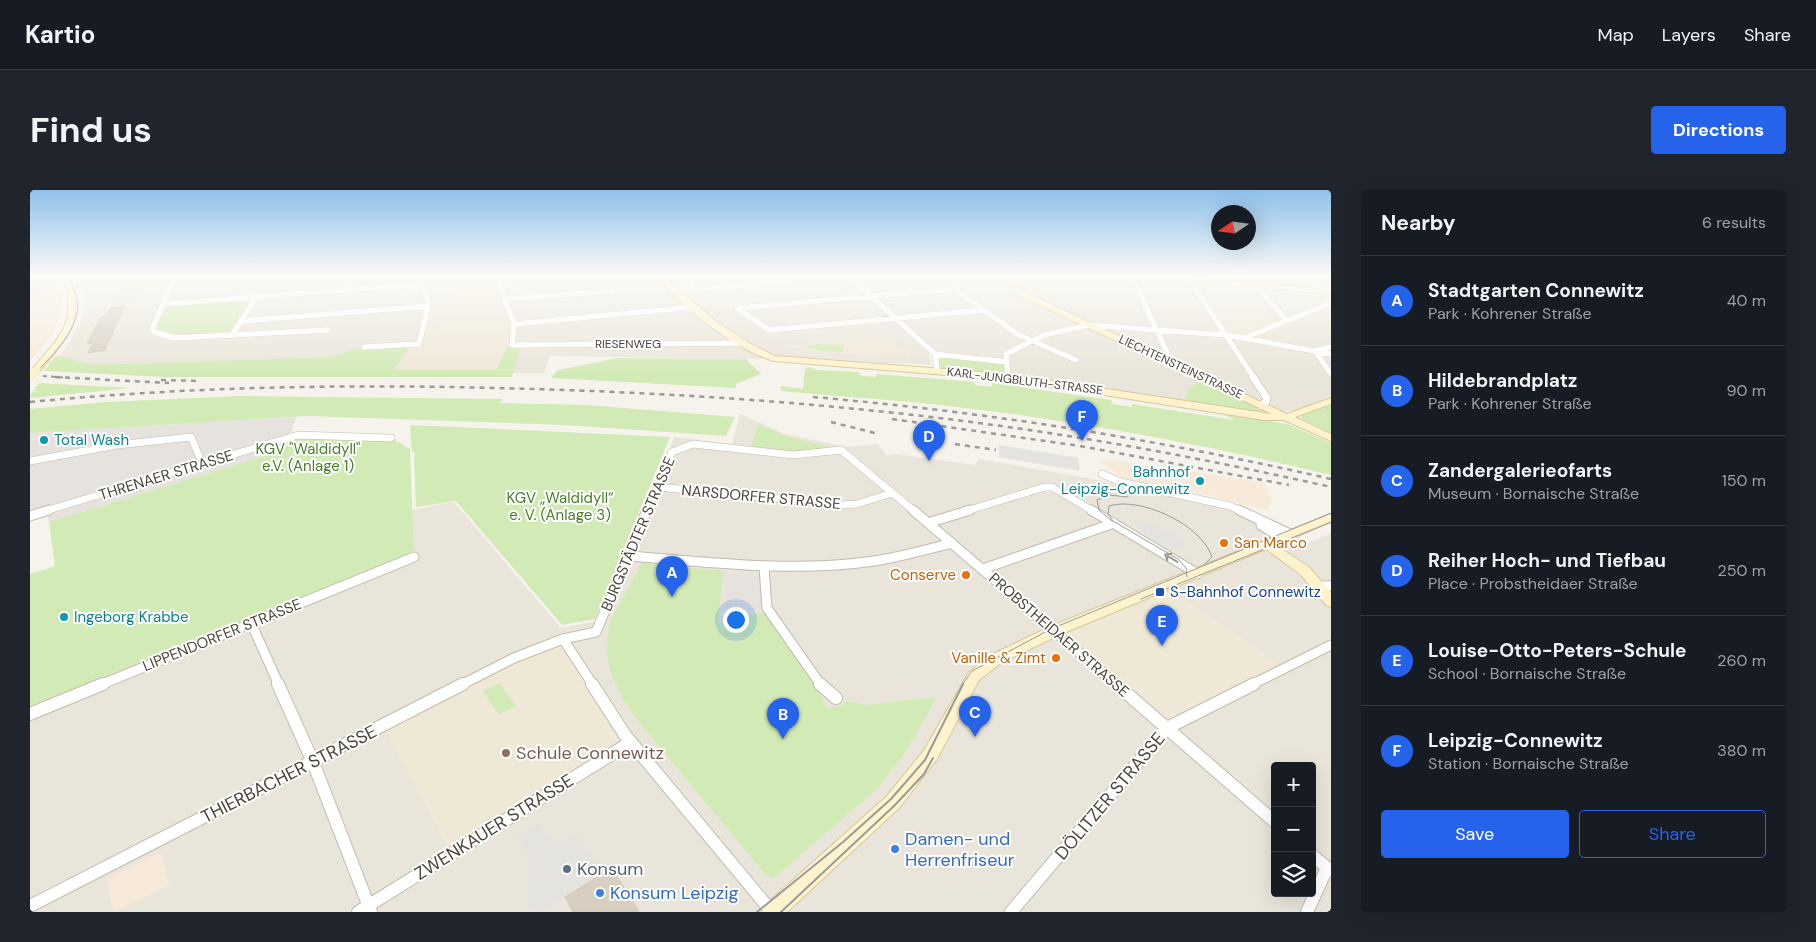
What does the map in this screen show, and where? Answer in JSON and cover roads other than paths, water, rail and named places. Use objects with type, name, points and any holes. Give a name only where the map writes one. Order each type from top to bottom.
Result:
[{"type":"street","points":[[33,374],[63,336],[74,310]]},
{"type":"street","points":[[161,310],[152,329],[158,335],[174,338],[328,330]]},
{"type":"street","points":[[232,335],[249,310]]},
{"type":"street","points":[[242,321],[382,310]]},
{"type":"street","points":[[364,347],[419,344],[427,310]]},
{"type":"street","points":[[509,310],[514,324],[512,345]]},
{"type":"street","points":[[514,324],[665,310]]},
{"type":"street","points":[[698,310],[744,343]]},
{"type":"street","points":[[739,310],[769,330],[985,310],[1030,341],[1076,360]]},
{"type":"street","points":[[887,310],[935,354],[1007,362]]},
{"type":"street","name":"LIECHTENSTEINSTRASSE","points":[[1057,310],[1331,438]]},
{"type":"street","points":[[1149,310],[1168,355],[1161,358]]},
{"type":"street","points":[[1209,310],[1267,398],[1266,402],[1261,405]]},
{"type":"street","points":[[1277,310],[1286,320]]},
{"type":"street","points":[[1243,338],[1313,310]]},
{"type":"street","points":[[1008,377],[1006,354],[1044,335],[1089,325],[1226,335],[1331,354]]},
{"type":"street","name":"RIESENWEG","points":[[512,345],[744,343]]},
{"type":"street","name":"KARL-JUNGBLUTH-STRASSE","points":[[744,343],[762,354],[796,361],[937,370],[1008,377],[1264,417],[1287,417]]},
{"type":"street","points":[[1315,351],[1331,347]]},
{"type":"street","points":[[1315,351],[1315,354],[1331,374]]},
{"type":"street","points":[[935,354],[937,370]]},
{"type":"street","points":[[1287,417],[1331,402]]},
{"type":"street","name":"THRENAER STRASSE","points":[[30,516],[298,435],[391,438]]},
{"type":"street","points":[[30,461],[117,445],[191,437],[202,463]]},
{"type":"street","name":"BURGSTÄDTER STRASSE","points":[[563,639],[596,632],[672,452],[693,444],[793,455],[841,450]]},
{"type":"street","name":"PROBSTHEIDAER STRASSE","points":[[841,450],[983,569],[1271,818]]},
{"type":"street","points":[[1102,474],[1121,482],[1243,511],[1280,540],[1331,602]]},
{"type":"street","name":"NARSDORFER STRASSE","points":[[658,487],[842,505],[858,504],[892,493]]},
{"type":"street","points":[[928,523],[1044,487],[1052,487],[1198,574]]},
{"type":"street","points":[[563,639],[603,705],[631,742],[772,912],[893,802],[931,754],[974,676],[996,659],[1054,631],[1198,574],[1331,518]]},
{"type":"street","points":[[983,569],[1114,523]]},
{"type":"street","points":[[629,556],[764,567],[850,564],[927,552],[952,543]]},
{"type":"street","name":"LIPPENDORFER STRASSE","points":[[30,714],[414,557]]},
{"type":"street","points":[[764,567],[767,608],[822,687],[836,698]]},
{"type":"street","points":[[1317,586],[1331,586]]},
{"type":"street","points":[[251,624],[313,762],[366,910]]},
{"type":"street","name":"THIERBACHER STRASSE","points":[[30,906],[514,658],[563,639]]},
{"type":"street","name":"DÖLITZER STRASSE","points":[[1011,912],[1168,728],[1331,645]]},
{"type":"street","name":"ZWENKAUER STRASSE","points":[[366,910],[631,742]]},
{"type":"street","points":[[1307,912],[1329,869],[1316,858]]},
{"type":"tram line","points":[[30,379],[67,336],[73,326],[77,310]]},
{"type":"tram line","points":[[1112,521],[1099,510],[1097,500],[1109,495],[1128,497]]},
{"type":"tram line","points":[[1187,573],[1186,568],[1178,559],[1113,521],[1108,514],[1109,506],[1122,504],[1137,505],[1153,509],[1183,524],[1206,545],[1212,557],[1205,564]]},
{"type":"tram line","points":[[1187,573],[1331,513]]},
{"type":"tram line","points":[[1141,599],[1331,522]]},
{"type":"tram line","points":[[962,685],[972,671],[1051,629],[1187,573]]},
{"type":"tram line","points":[[1187,573],[1187,577]]},
{"type":"tram line","points":[[757,912],[843,842],[891,799],[925,760],[963,684]]},
{"type":"tram line","points":[[781,912],[895,805],[924,774],[933,758]]},
{"type":"railway","points":[[43,376],[58,377]]},
{"type":"railway","points":[[58,377],[169,383]]},
{"type":"railway","points":[[58,377],[69,378]]},
{"type":"railway","points":[[161,380],[201,381]]},
{"type":"railway","points":[[30,402],[205,390],[380,386],[624,392],[752,400],[880,411],[1089,439],[1331,487]]},
{"type":"railway","points":[[813,397],[944,411],[1074,429],[1203,452],[1331,479]]},
{"type":"railway","points":[[892,419],[1080,446],[1289,485]]},
{"type":"railway","points":[[831,422],[875,433]]},
{"type":"railway","points":[[955,444],[996,450]]},
{"type":"place","name":"Total Wash","points":[[44,440]]},
{"type":"place","name":"Leipzig-Connewitz","points":[[1082,441]]},
{"type":"place","name":"Reiher Hoch- und Tiefbau","points":[[929,461]]},
{"type":"place","name":"Bahnhof Leipzig-Connewitz","points":[[1200,481]]},
{"type":"place","name":"San Marco","points":[[1224,543]]},
{"type":"place","name":"Conserve","points":[[966,575]]},
{"type":"place","name":"S-Bahnhof Connewitz","points":[[1160,592]]},
{"type":"place","name":"Stadtgarten Connewitz","points":[[672,597]]},
{"type":"place","name":"Ingeborg Krabbe","points":[[64,617]]},
{"type":"place","name":"Louise-Otto-Peters-Schule","points":[[1162,646]]},
{"type":"place","name":"Vanille & Zimt","points":[[1056,658]]},
{"type":"place","name":"Zandergalerieofarts","points":[[975,737]]},
{"type":"place","name":"Hildebrandplatz","points":[[783,739]]},
{"type":"place","name":"Schule Connewitz","points":[[506,753]]},
{"type":"place","name":"Damen- und Herrenfriseur","points":[[895,849]]},
{"type":"place","name":"Konsum","points":[[567,869]]},
{"type":"place","name":"Konsum Leipzig","points":[[600,893]]},
{"type":"park label","name":"KGV \"Waldidyll\" e.V. (Anlage 1)","points":[[308,458]]},
{"type":"park label","name":"KGV „Waldidyll“ e. V. (Anlage 3)","points":[[560,506]]}]
